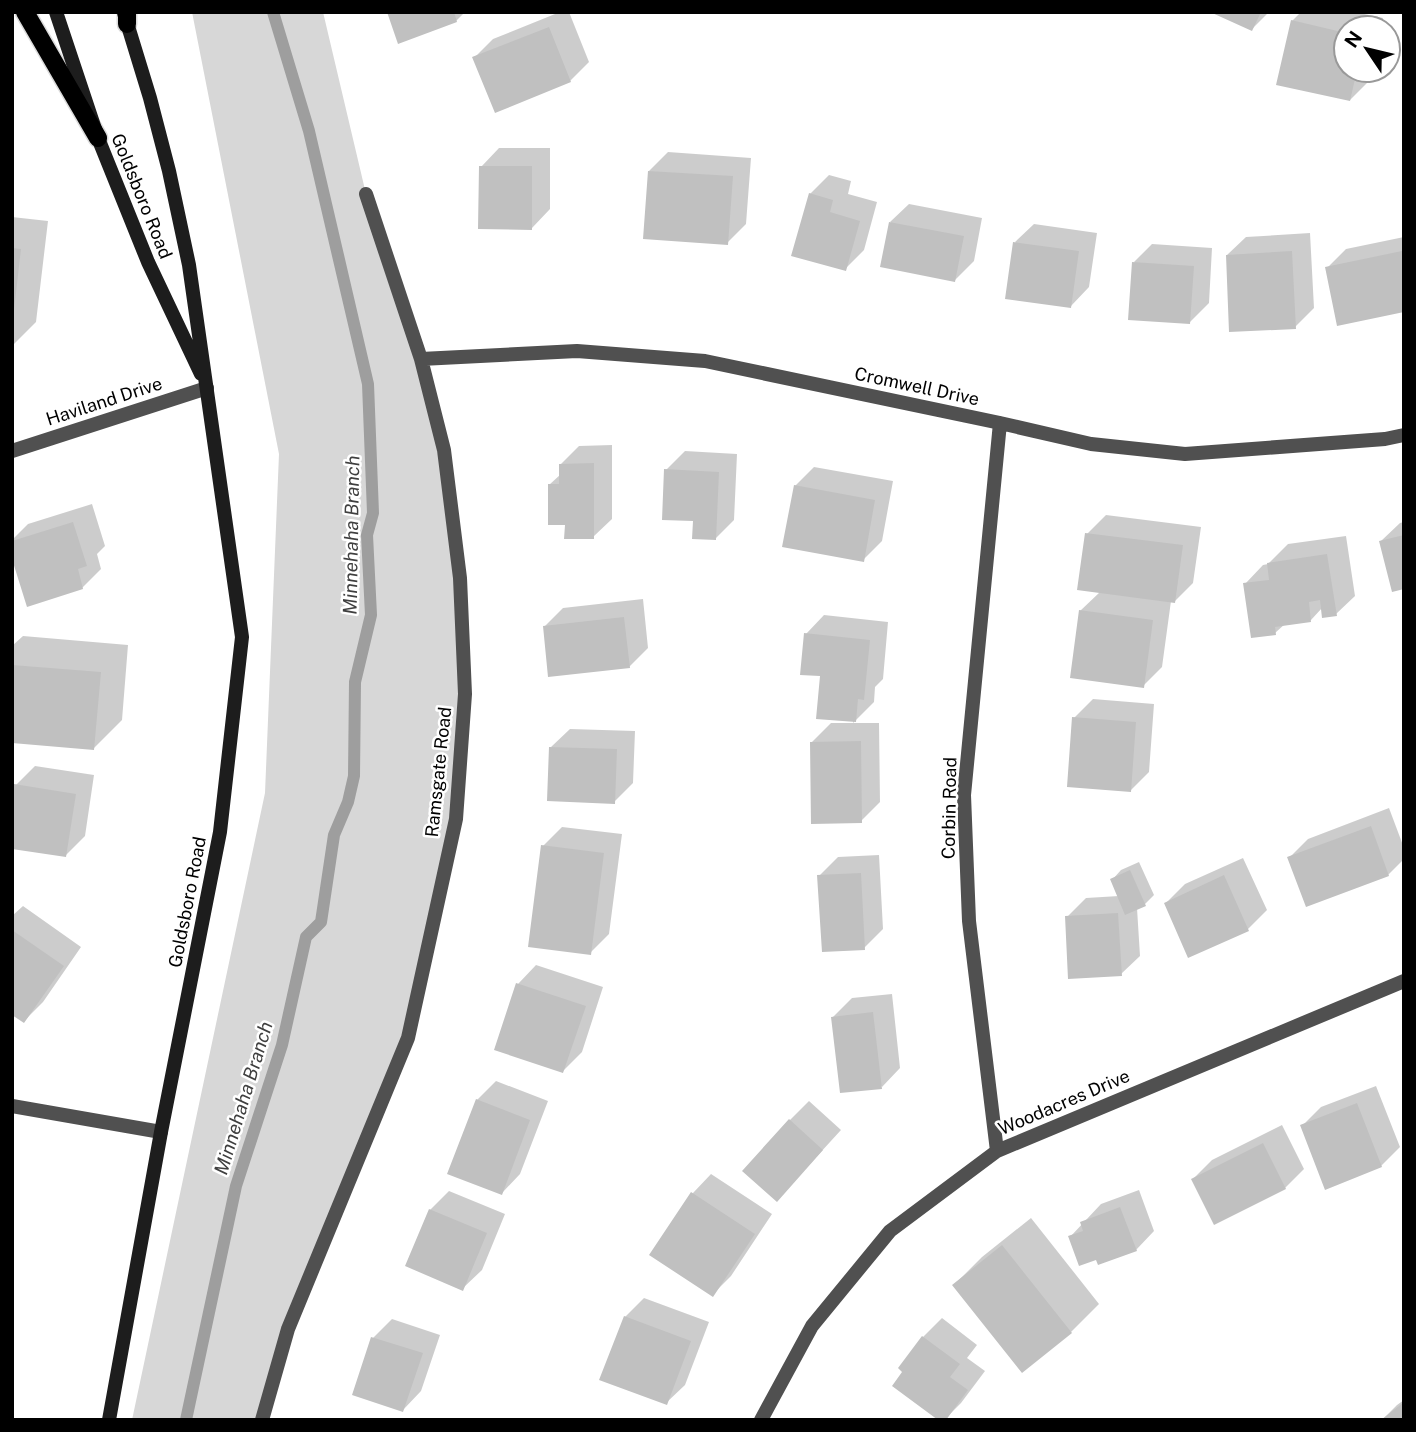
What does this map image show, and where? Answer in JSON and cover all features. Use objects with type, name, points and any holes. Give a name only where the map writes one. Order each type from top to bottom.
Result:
[{"type":"main road","points":[[25,12],[98,138]]},
{"type":"main road","name":"Goldsboro Road","points":[[56,12],[98,138],[148,262],[207,387]]},
{"type":"main road","name":"Goldsboro Road","points":[[109,1420],[161,1132],[220,832],[242,636],[189,265],[169,171],[126,16]]},
{"type":"street","name":"Ramsgate Road","points":[[262,1420],[288,1329],[408,1038],[456,819],[465,694],[460,578],[444,450],[421,359],[366,194]]},
{"type":"street","name":"Cromwell Drive","points":[[421,359],[576,351],[705,361],[1091,444],[1185,454],[1385,439],[1404,435]]},
{"type":"street","name":"Haviland Drive","points":[[12,451],[207,387]]},
{"type":"street","name":"Corbin Road","points":[[997,1151],[969,921],[964,795],[1000,423]]},
{"type":"street","name":"Woodacres Drive","points":[[761,1420],[812,1326],[890,1231],[997,1151],[1404,981]]},
{"type":"street","points":[[12,1106],[161,1132]]},
{"type":"shaded area","points":[[192,12],[323,12],[366,194],[421,359],[460,578],[456,819],[408,1038],[288,1329],[262,1420],[132,1420],[265,793],[279,454]]},
{"type":"building","points":[[387,12],[454,12],[457,22],[398,44]]},
{"type":"building","points":[[1210,12],[1261,12],[1252,31]]},
{"type":"building","points":[[1291,20],[1332,30],[1332,84],[1354,84],[1350,101],[1276,85]]},
{"type":"building","points":[[549,27],[571,82],[495,113],[472,57]]},
{"type":"building","points":[[479,166],[532,166],[532,230],[478,229]]},
{"type":"building","points":[[648,171],[733,176],[728,245],[643,239]]},
{"type":"building","points":[[809,193],[833,200],[830,212],[860,221],[846,271],[791,256]]},
{"type":"building","points":[[889,222],[964,236],[955,282],[880,267]]},
{"type":"building","points":[[1013,242],[1079,251],[1071,308],[1005,299]]},
{"type":"building","points":[[12,248],[21,249],[14,310],[12,310]]},
{"type":"building","points":[[1292,251],[1296,329],[1229,332],[1226,255]]},
{"type":"building","points":[[1402,251],[1404,312],[1337,326],[1325,267]]},
{"type":"building","points":[[1132,262],[1194,266],[1190,324],[1128,320]]},
{"type":"building","points":[[594,463],[594,539],[564,539],[565,525],[548,525],[548,484],[559,484],[559,464]]},
{"type":"building","points":[[664,469],[719,472],[716,540],[692,539],[693,521],[662,520]]},
{"type":"building","points":[[794,485],[875,500],[864,562],[782,547]]},
{"type":"building","points":[[73,522],[87,566],[78,569],[83,589],[27,607],[12,559],[12,541]]},
{"type":"building","points":[[1085,533],[1183,545],[1175,603],[1077,590]]},
{"type":"building","points":[[1404,535],[1404,589],[1392,592],[1379,541]]},
{"type":"building","points":[[1327,554],[1337,616],[1322,618],[1320,600],[1309,602],[1311,622],[1275,627],[1276,635],[1251,638],[1243,583],[1269,580],[1267,563]]},
{"type":"building","points":[[1079,610],[1153,620],[1144,688],[1070,678]]},
{"type":"building","points":[[624,617],[630,668],[548,677],[543,626]]},
{"type":"building","points":[[804,633],[870,640],[864,700],[858,699],[856,722],[816,719],[820,676],[800,675]]},
{"type":"building","points":[[12,665],[101,672],[94,750],[12,743]]},
{"type":"building","points":[[1072,717],[1136,722],[1131,792],[1067,787]]},
{"type":"building","points":[[861,741],[862,823],[811,824],[810,742]]},
{"type":"building","points":[[549,747],[617,749],[615,804],[547,801]]},
{"type":"building","points":[[14,784],[76,794],[66,857],[12,849]]},
{"type":"building","points":[[1371,826],[1389,876],[1306,907],[1287,857]]},
{"type":"building","points":[[541,845],[604,853],[591,955],[528,947]]},
{"type":"building","points":[[1130,870],[1146,906],[1125,915],[1110,879]]},
{"type":"building","points":[[861,873],[865,950],[822,952],[817,875]]},
{"type":"building","points":[[1224,875],[1249,931],[1188,958],[1164,903]]},
{"type":"building","points":[[1118,913],[1122,976],[1068,979],[1065,916]]},
{"type":"building","points":[[12,930],[64,966],[24,1023],[12,1015]]},
{"type":"building","points":[[516,983],[586,1006],[563,1073],[494,1050]]},
{"type":"building","points":[[873,1012],[882,1089],[840,1093],[831,1017]]},
{"type":"building","points":[[476,1099],[530,1120],[502,1195],[447,1174]]},
{"type":"building","points":[[1357,1103],[1382,1167],[1325,1190],[1300,1125]]},
{"type":"building","points":[[789,1119],[823,1150],[777,1202],[742,1171]]},
{"type":"building","points":[[1263,1143],[1286,1189],[1214,1225],[1191,1179]]},
{"type":"building","points":[[691,1192],[755,1234],[713,1297],[649,1255]]},
{"type":"building","points":[[1120,1207],[1137,1251],[1098,1265],[1096,1260],[1079,1266],[1068,1236],[1083,1231],[1080,1222]]},
{"type":"building","points":[[429,1209],[487,1233],[463,1291],[405,1266]]},
{"type":"building","points":[[1002,1245],[1072,1333],[1022,1373],[952,1285]]},
{"type":"building","points":[[624,1316],[691,1341],[667,1405],[599,1380]]},
{"type":"building","points":[[922,1336],[960,1364],[950,1377],[968,1390],[946,1420],[938,1420],[892,1386],[902,1372],[898,1368]]},
{"type":"building","points":[[371,1337],[423,1353],[403,1412],[352,1395]]},
{"type":"building","points":[[1404,1402],[1404,1420],[1381,1420]]},
{"type":"waterway","name":"Minnehaha Branch","points":[[186,1420],[236,1186],[282,1045],[306,937],[321,922],[334,835],[348,802],[354,776],[355,682],[371,615],[367,535],[373,513],[368,384],[309,131],[273,12]]}]
